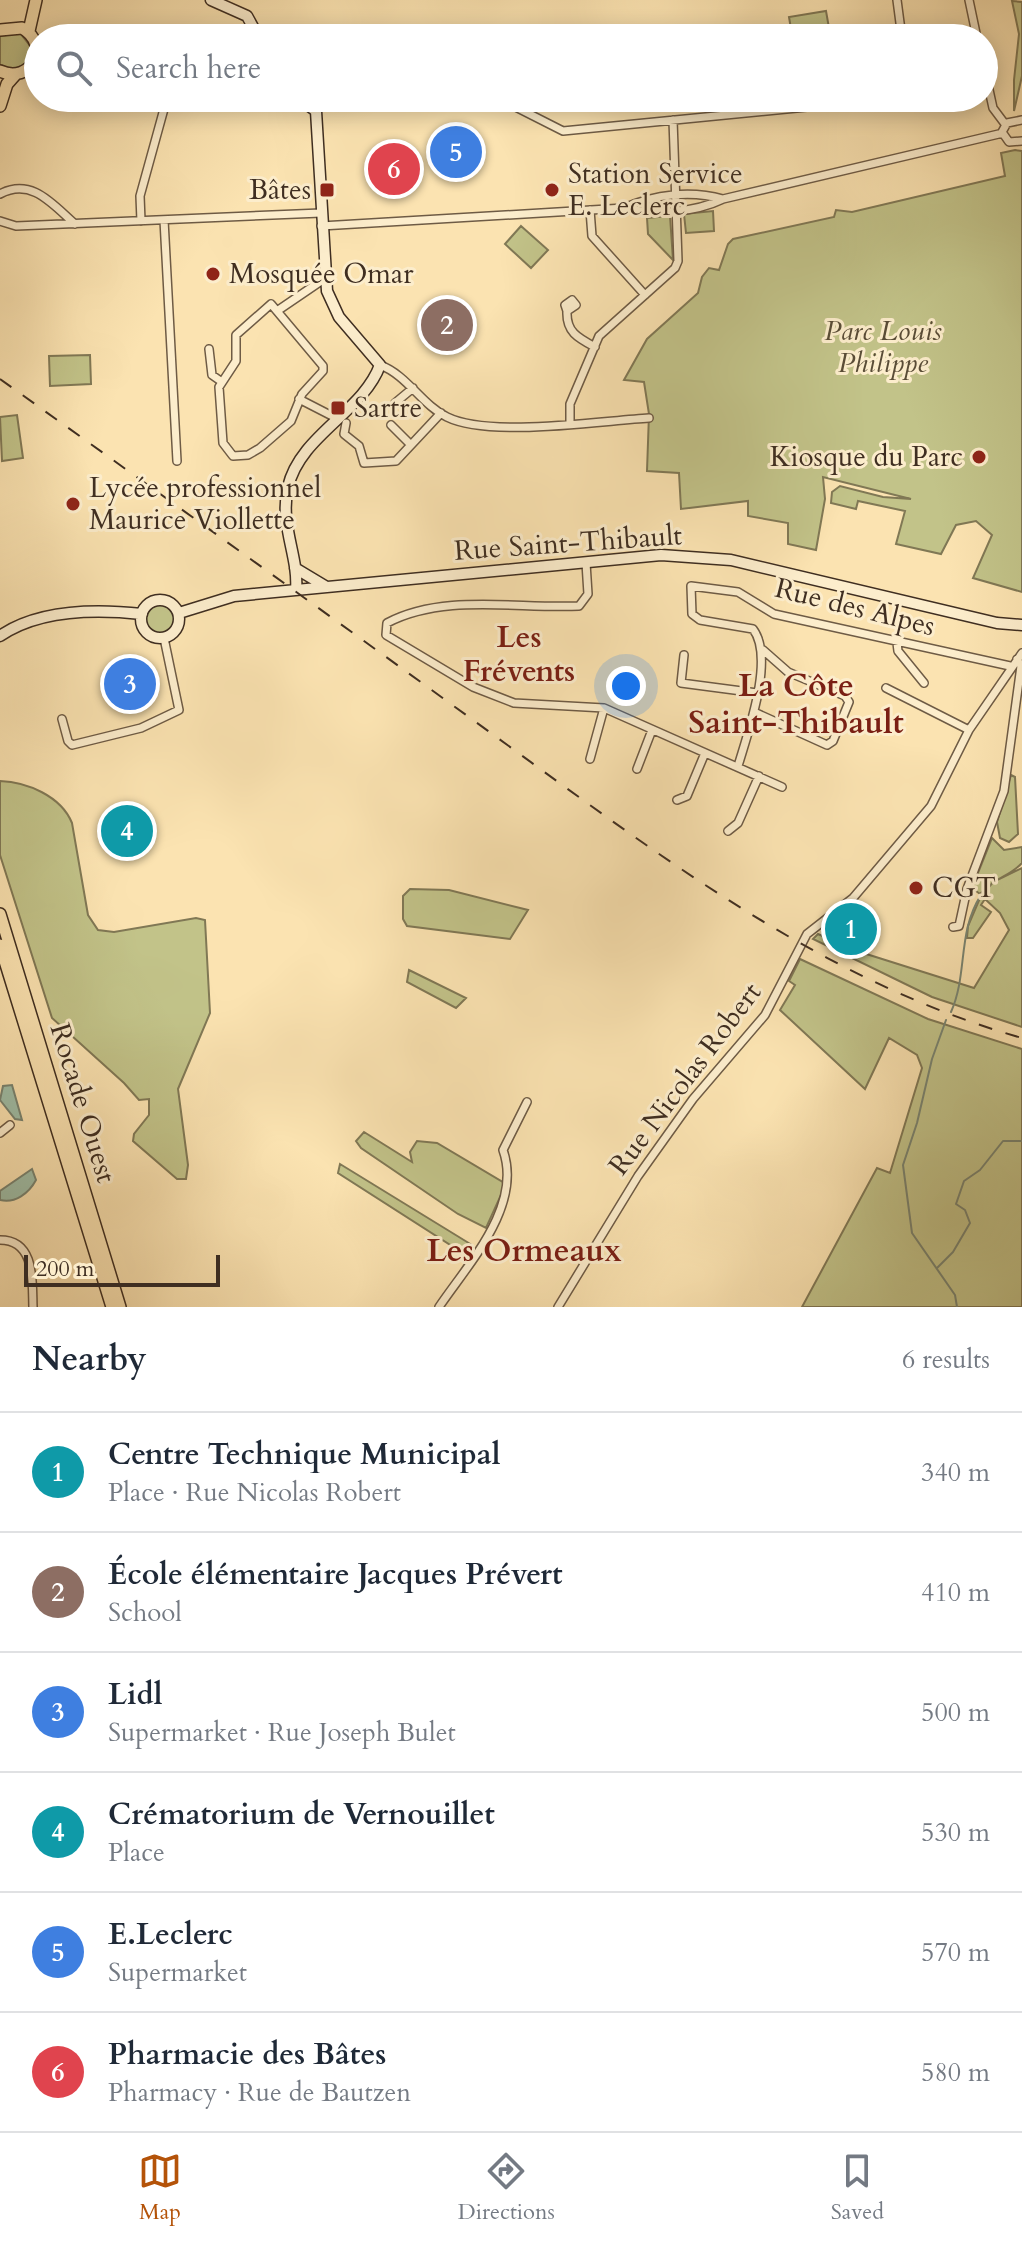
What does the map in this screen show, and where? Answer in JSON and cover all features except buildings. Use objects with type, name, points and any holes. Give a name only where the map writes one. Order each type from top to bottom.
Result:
[{"type":"main road","points":[[15,26],[29,0]]},
{"type":"main road","points":[[31,24],[36,0]]},
{"type":"main road","points":[[211,0],[247,16],[251,24]]},
{"type":"main road","points":[[0,30],[15,26],[24,29]]},
{"type":"main road","points":[[0,71],[15,75]]},
{"type":"main road","points":[[0,106],[7,84],[24,71]]},
{"type":"main road","points":[[296,590],[296,571],[286,524],[288,486],[303,457],[341,421],[380,365],[339,317],[324,279],[316,112]]},
{"type":"main road","name":"Rue Saint-Thibault","points":[[179,613],[228,597],[661,555],[731,560],[1005,625],[1022,633]]},
{"type":"main road","points":[[296,571],[327,587]]},
{"type":"main road","points":[[296,571],[311,589]]},
{"type":"main road","points":[[161,600],[172,604],[179,613],[177,629],[164,638],[148,634],[142,625],[142,614],[148,604],[161,600]]},
{"type":"main road","points":[[0,636],[22,624],[69,614],[112,610],[142,614]]},
{"type":"main road","name":"Rue Saint-Thibault","points":[[1005,625],[1022,625]]},
{"type":"main road","name":"Rocade Ouest","points":[[0,914],[120,1307]]},
{"type":"main road","name":"Rocade Ouest","points":[[0,945],[112,1307]]},
{"type":"street","points":[[897,0],[900,24]]},
{"type":"street","points":[[969,0],[974,24]]},
{"type":"street","points":[[141,221],[140,196],[163,112]]},
{"type":"street","points":[[526,112],[563,131],[755,112]]},
{"type":"street","points":[[996,112],[1005,124],[1003,133],[1009,142],[1022,141]]},
{"type":"street","points":[[1005,124],[1022,118]]},
{"type":"street","points":[[570,422],[570,404],[599,336],[678,261],[673,120]]},
{"type":"street","points":[[321,226],[624,208],[645,212],[705,208],[723,199],[1003,133]]},
{"type":"street","points":[[0,194],[10,189],[34,189],[75,224]]},
{"type":"street","points":[[624,208],[646,198],[705,194],[723,199]]},
{"type":"street","points":[[590,210],[592,236],[645,295]]},
{"type":"street","points":[[0,221],[7,226],[321,213]]},
{"type":"street","points":[[164,220],[177,461]]},
{"type":"street","points":[[277,311],[324,279]]},
{"type":"street","points":[[271,304],[323,366],[321,376],[299,399],[291,421],[248,455],[233,456],[223,443],[219,400],[222,382],[234,368],[236,335],[271,304]]},
{"type":"street","points":[[567,311],[574,336],[595,347]]},
{"type":"street","points":[[209,349],[212,375],[222,382]]},
{"type":"street","points":[[380,365],[390,368],[441,413],[483,427],[649,418]]},
{"type":"street","points":[[395,403],[413,388]]},
{"type":"street","points":[[299,399],[341,421],[344,434],[359,446],[364,463],[396,461],[441,413]]},
{"type":"street","points":[[391,425],[411,445]]},
{"type":"street","points":[[586,563],[588,594],[579,606],[442,608],[397,618],[384,629],[386,635],[461,681],[514,703],[604,708],[782,787]]},
{"type":"street","name":"Rue des Alpes","points":[[763,650],[753,629],[700,620],[692,614],[691,586],[738,592],[774,614],[1010,666]]},
{"type":"street","points":[[62,719],[72,745],[163,721],[179,710],[164,638]]},
{"type":"street","points":[[897,643],[898,651],[924,683]]},
{"type":"street","points":[[738,766],[754,712],[763,650]]},
{"type":"street","points":[[754,712],[827,745],[833,741],[849,702],[845,696],[788,672],[763,650]]},
{"type":"street","points":[[684,655],[681,683],[757,693]]},
{"type":"street","points":[[953,927],[959,926],[967,889],[1004,791],[1020,656]]},
{"type":"street","name":"Rue Nicolas Robert","points":[[558,1307],[638,1176],[693,1099],[765,1015],[807,934],[853,898],[931,806],[969,730],[1010,666],[1020,656]]},
{"type":"street","points":[[886,688],[969,730]]},
{"type":"street","points":[[590,759],[604,708]]},
{"type":"street","points":[[637,769],[652,730]]},
{"type":"street","points":[[677,800],[687,796],[705,753]]},
{"type":"street","points":[[728,831],[738,823],[759,776]]},
{"type":"street","points":[[439,1307],[483,1244],[502,1202],[510,1173],[503,1150],[527,1102]]},
{"type":"street","points":[[0,1133],[10,1125]]},
{"type":"street","points":[[0,1240],[16,1243],[32,1262],[33,1307]]},
{"type":"green space","points":[[1012,1],[1022,2],[1022,76],[1014,111],[1019,34]]},
{"type":"green space","points":[[826,11],[828,24],[790,24],[789,17]]},
{"type":"green space","points":[[20,33],[24,38],[24,64],[16,68],[0,64],[0,36]]},
{"type":"green space","name":"Parc Louis Philippe","points":[[1022,151],[1022,592],[973,578],[992,535],[976,521],[956,525],[941,554],[896,544],[905,511],[858,501],[856,509],[831,503],[832,492],[840,486],[883,497],[911,499],[823,477],[825,499],[816,550],[788,544],[788,523],[748,516],[748,501],[681,509],[679,473],[647,471],[649,414],[644,382],[624,380],[647,339],[698,293],[702,277],[709,268],[719,270],[728,244],[733,239],[834,217],[836,210],[852,212],[1005,176],[1001,153]]},
{"type":"green space","points":[[713,211],[714,231],[686,233],[684,214]]},
{"type":"green space","points":[[670,216],[673,260],[648,234],[647,218]]},
{"type":"green space","points":[[521,226],[548,250],[531,268],[505,244]]},
{"type":"green space","points":[[90,355],[91,384],[50,386],[49,356]]},
{"type":"green space","points":[[17,415],[23,458],[2,461],[0,417]]},
{"type":"green space","points":[[160,604],[171,608],[175,619],[171,630],[160,634],[149,630],[145,619],[149,608]]},
{"type":"green space","points":[[1011,775],[1015,777],[1018,834],[1009,842],[1000,838],[997,822]]},
{"type":"green space","points":[[0,781],[21,784],[42,792],[67,813],[72,823],[88,915],[98,930],[114,932],[196,918],[205,920],[210,1013],[178,1089],[188,1165],[186,1179],[177,1179],[133,1141],[134,1134],[149,1115],[149,1099],[139,1100],[52,1018],[0,855]]},
{"type":"green space","points":[[992,838],[1004,850],[1022,847],[1022,863],[980,894],[972,888]]},
{"type":"green space","points":[[1022,868],[1022,1027],[932,997],[813,939],[818,934],[860,952],[974,988],[1009,930],[1000,913],[985,899],[981,905],[991,912],[973,938],[967,938],[968,926],[980,898],[993,882]]},
{"type":"green space","points":[[410,889],[449,890],[528,910],[510,939],[407,926],[403,919],[403,896]]},
{"type":"green space","points":[[800,959],[928,1019],[1022,1049],[1022,1307],[802,1307],[877,1168],[890,1173],[922,1068],[917,1055],[889,1038],[865,1089],[780,1010],[795,985],[789,981]]},
{"type":"green space","points":[[409,970],[466,998],[456,1008],[407,982]]},
{"type":"green space","points":[[364,1132],[412,1162],[410,1152],[417,1141],[437,1143],[506,1184],[486,1228],[458,1214],[361,1148],[356,1141]]},
{"type":"green space","points":[[340,1164],[472,1245],[473,1250],[466,1255],[338,1173]]},
{"type":"shaded area","points":[[12,1085],[22,1120],[15,1119],[0,1100],[3,1086]]},
{"type":"shaded area","points":[[32,1169],[36,1180],[30,1189],[16,1199],[0,1200],[0,1191]]},
{"type":"waterway","points":[[951,1012],[959,983],[965,938],[981,895]]},
{"type":"waterway","points":[[946,1020],[903,1165],[912,1233],[955,1295],[957,1307]]},
{"type":"waterway","points":[[937,1268],[953,1252],[970,1223],[965,1210],[956,1204],[964,1181],[980,1170],[1003,1141],[1022,1141]]},
{"type":"railway","points":[[0,379],[603,814],[734,904],[873,981],[946,1013],[1022,1038]]},
{"type":"place","name":"E.Leclerc","points":[[456,152]]},
{"type":"place","name":"Pharmacie des Bâtes","points":[[394,169]]},
{"type":"place","name":"Bâtes","points":[[327,190]]},
{"type":"place","name":"Station Service E. Leclerc","points":[[552,190]]},
{"type":"place","name":"Mosquée Omar","points":[[213,274]]},
{"type":"place","name":"École élémentaire Jacques Prévert","points":[[447,325]]},
{"type":"place","name":"Sartre","points":[[338,408]]},
{"type":"place","name":"Kiosque du Parc","points":[[979,457]]},
{"type":"place","name":"Lycée professionnel Maurice Viollette","points":[[73,504]]},
{"type":"place","name":"Lidl","points":[[130,684]]},
{"type":"place","name":"Crématorium de Vernouillet","points":[[127,831]]},
{"type":"place","name":"CGT","points":[[916,888]]},
{"type":"place","name":"Centre Technique Municipal","points":[[851,929]]},
{"type":"district","name":"Les Frévents","points":[[519,654]]},
{"type":"district","name":"La Côte Saint-Thibault","points":[[796,704]]},
{"type":"district","name":"Les Ormeaux","points":[[524,1251]]}]
